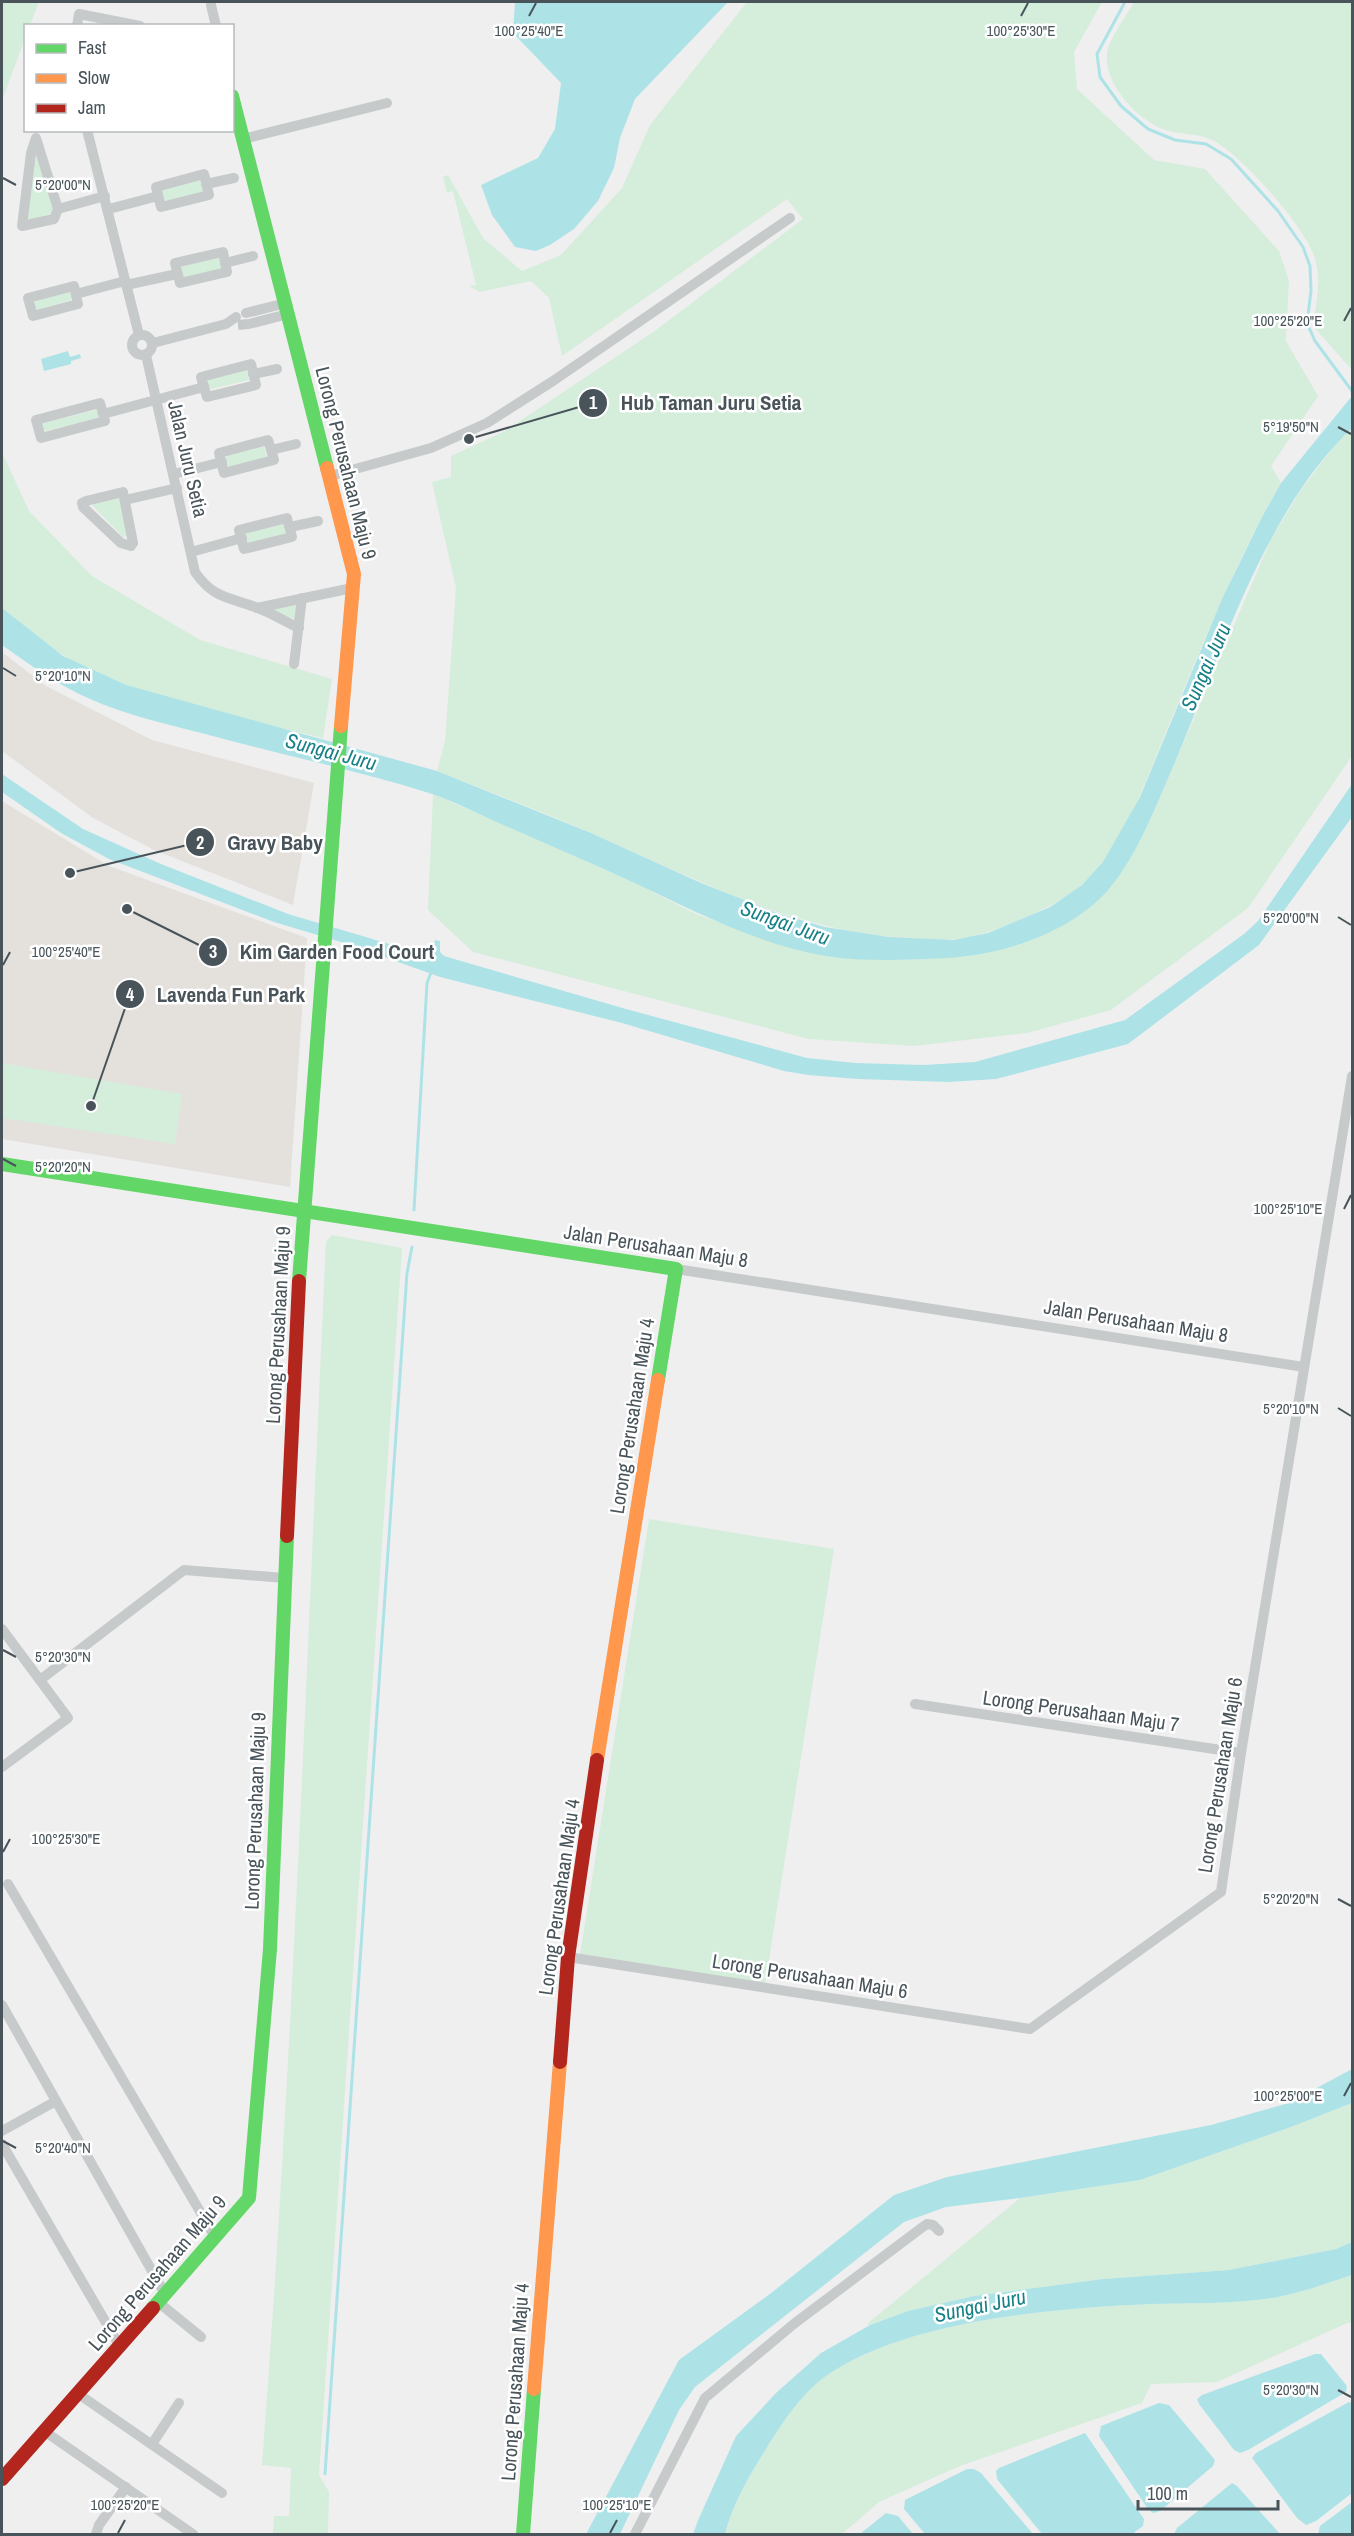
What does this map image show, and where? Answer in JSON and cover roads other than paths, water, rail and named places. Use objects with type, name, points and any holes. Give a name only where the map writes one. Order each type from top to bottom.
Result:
[{"type":"street","points":[[211,5],[216,24]]},
{"type":"street","points":[[77,24],[79,14],[130,24]]},
{"type":"street","points":[[243,140],[387,103]]},
{"type":"street","name":"Lorong Perusahaan Maju 9","points":[[2,2478],[249,2198],[253,2165],[270,1949],[284,1578],[303,1211],[326,947],[336,782],[354,574],[234,104]]},
{"type":"street","name":"Jalan Juru Setia","points":[[88,132],[140,334],[134,338],[132,348],[136,353],[146,355],[195,572],[206,587],[229,599],[257,608]]},
{"type":"street","points":[[36,138],[58,209],[54,219],[22,225],[31,153],[36,138]]},
{"type":"street","points":[[204,174],[209,195],[161,207],[158,195],[156,187],[204,174]]},
{"type":"street","points":[[206,184],[234,178]]},
{"type":"street","points":[[109,209],[158,195]]},
{"type":"street","points":[[58,209],[105,196]]},
{"type":"street","points":[[330,476],[431,448],[486,423],[553,381],[790,218]]},
{"type":"street","points":[[223,252],[225,263],[228,272],[180,283],[175,263],[223,252]]},
{"type":"street","points":[[225,263],[252,256]]},
{"type":"street","points":[[76,294],[177,274]]},
{"type":"street","points":[[153,343],[287,309]]},
{"type":"street","points":[[140,334],[147,335],[153,343],[152,350],[146,355]]},
{"type":"street","points":[[250,364],[253,374],[256,385],[207,397],[201,377],[250,364]]},
{"type":"street","points":[[253,374],[277,369]]},
{"type":"street","points":[[103,414],[204,387]]},
{"type":"street","points":[[100,404],[103,414],[105,421],[41,438],[36,420],[100,404]]},
{"type":"street","points":[[268,440],[271,450],[273,460],[225,473],[219,453],[268,440]]},
{"type":"street","points":[[271,450],[296,444]]},
{"type":"street","points":[[174,474],[222,462]]},
{"type":"street","points":[[125,500],[177,488]]},
{"type":"street","points":[[123,492],[125,500],[133,543],[131,546],[121,543],[83,507],[82,503],[123,492]]},
{"type":"street","points":[[287,518],[290,527],[292,537],[244,549],[239,530],[287,518]]},
{"type":"street","points":[[290,527],[318,521]]},
{"type":"street","points":[[191,552],[242,538]]},
{"type":"street","points":[[257,608],[352,588]]},
{"type":"street","points":[[294,664],[302,598]]},
{"type":"street","points":[[257,608],[299,628]]},
{"type":"street","name":"Lorong Perusahaan Maju 6","points":[[568,1957],[1030,2029],[1221,1892],[1241,1753],[1353,1076]]},
{"type":"street","name":"Jalan Perusahaan Maju 8","points":[[2,1164],[1304,1367]]},
{"type":"street","name":"Lorong Perusahaan Maju 4","points":[[524,2535],[568,1957],[613,1653],[676,1269]]},
{"type":"street","points":[[40,1680],[184,1570],[284,1578]]},
{"type":"street","points":[[2,1629],[68,1718],[2,1767]]},
{"type":"street","name":"Lorong Perusahaan Maju 7","points":[[915,1704],[1241,1753]]},
{"type":"street","points":[[8,1884],[215,2237]]},
{"type":"street","points":[[2,2005],[161,2298],[201,2337]]},
{"type":"street","points":[[2,2131],[56,2102]]},
{"type":"street","points":[[2,2144],[119,2345]]},
{"type":"street","points":[[635,2535],[705,2398],[716,2386],[795,2323],[927,2224],[933,2225],[939,2231]]},
{"type":"street","points":[[77,2393],[222,2493]]},
{"type":"street","points":[[152,2444],[179,2403]]},
{"type":"street","points":[[44,2431],[193,2535]]},
{"type":"street","points":[[96,2535],[99,2525],[126,2487]]},
{"type":"water","points":[[515,2],[728,2],[635,99],[620,138],[614,168],[598,201],[574,229],[550,245],[536,251],[515,247],[492,215],[481,185],[538,158],[555,129],[561,83],[513,33]]},
{"type":"water","points":[[68,351],[70,357],[80,354],[81,358],[71,361],[71,364],[44,371],[41,359]]},
{"type":"water","name":"Sungai Juru","points":[[1352,396],[1352,428],[1321,462],[1269,543],[1247,587],[1173,767],[1129,861],[1109,889],[1075,918],[1034,939],[990,952],[947,958],[871,960],[826,956],[774,943],[724,924],[437,796],[374,777],[161,723],[104,705],[55,681],[2,645],[2,608],[63,656],[126,685],[437,771],[591,833],[701,883],[780,914],[825,927],[889,937],[953,940],[988,933],[1050,907],[1082,885],[1103,862],[1140,797],[1222,599],[1262,517],[1281,483]]},
{"type":"water","points":[[2,774],[83,829],[161,864],[288,914],[423,954],[432,955],[435,940],[440,941],[440,952],[444,956],[807,1058],[856,1063],[923,1065],[975,1062],[1125,1020],[1244,934],[1258,921],[1352,784],[1352,817],[1259,945],[1128,1044],[996,1079],[949,1082],[858,1079],[784,1071],[622,1023],[440,977],[351,945],[274,922],[109,859],[61,833],[2,792]]},
{"type":"water","points":[[1352,2069],[1352,2103],[1140,2180],[946,2207],[904,2222],[695,2387],[679,2410],[620,2534],[586,2534],[679,2360],[770,2294],[894,2195],[947,2177],[1211,2125],[1289,2103]]},
{"type":"water","name":"Sungai Juru","points":[[1352,2242],[1352,2275],[1287,2295],[1247,2301],[1071,2309],[983,2320],[897,2342],[859,2357],[817,2383],[793,2410],[772,2439],[748,2480],[732,2511],[725,2534],[693,2534],[736,2436],[776,2393],[821,2353],[870,2325],[908,2311],[974,2296],[1103,2279],[1229,2270],[1336,2249]]},
{"type":"water","points":[[1315,2354],[1321,2354],[1347,2386],[1346,2392],[1248,2450],[1240,2453],[1234,2450],[1199,2404],[1197,2399],[1202,2395]]},
{"type":"water","points":[[1349,2402],[1352,2403],[1352,2493],[1316,2521],[1306,2525],[1297,2518],[1252,2458],[1256,2453]]},
{"type":"water","points":[[1159,2403],[1169,2405],[1215,2460],[1213,2466],[1160,2511],[1153,2513],[1099,2436],[1101,2426]]},
{"type":"water","points":[[1085,2433],[1144,2519],[1143,2526],[1132,2534],[1042,2534],[997,2479],[996,2471],[999,2468]]},
{"type":"water","points":[[967,2469],[974,2469],[981,2473],[1033,2534],[925,2534],[904,2509],[905,2500]]},
{"type":"water","points":[[1232,2483],[1280,2534],[1174,2534],[1177,2528]]},
{"type":"water","points":[[1352,2502],[1352,2534],[1318,2534],[1320,2526]]},
{"type":"water","points":[[886,2513],[898,2516],[913,2534],[860,2534]]},
{"type":"waterway","points":[[1125,2],[1097,54],[1100,77],[1121,106],[1148,129],[1175,140],[1206,144],[1231,159],[1278,211],[1303,247],[1310,266],[1311,291],[1307,323],[1315,341],[1352,391]]},
{"type":"waterway","points":[[414,1210],[427,983],[432,970]]},
{"type":"waterway","points":[[325,2474],[407,1273],[412,1247]]},
{"type":"tunnel","points":[[238,325],[249,324]]},
{"type":"place","name":"Hub Taman Juru Setia","points":[[469,439]]},
{"type":"place","name":"Gravy Baby","points":[[70,873]]},
{"type":"place","name":"Kim Garden Food Court","points":[[127,909]]},
{"type":"place","name":"Lavenda Fun Park","points":[[91,1106]]}]
